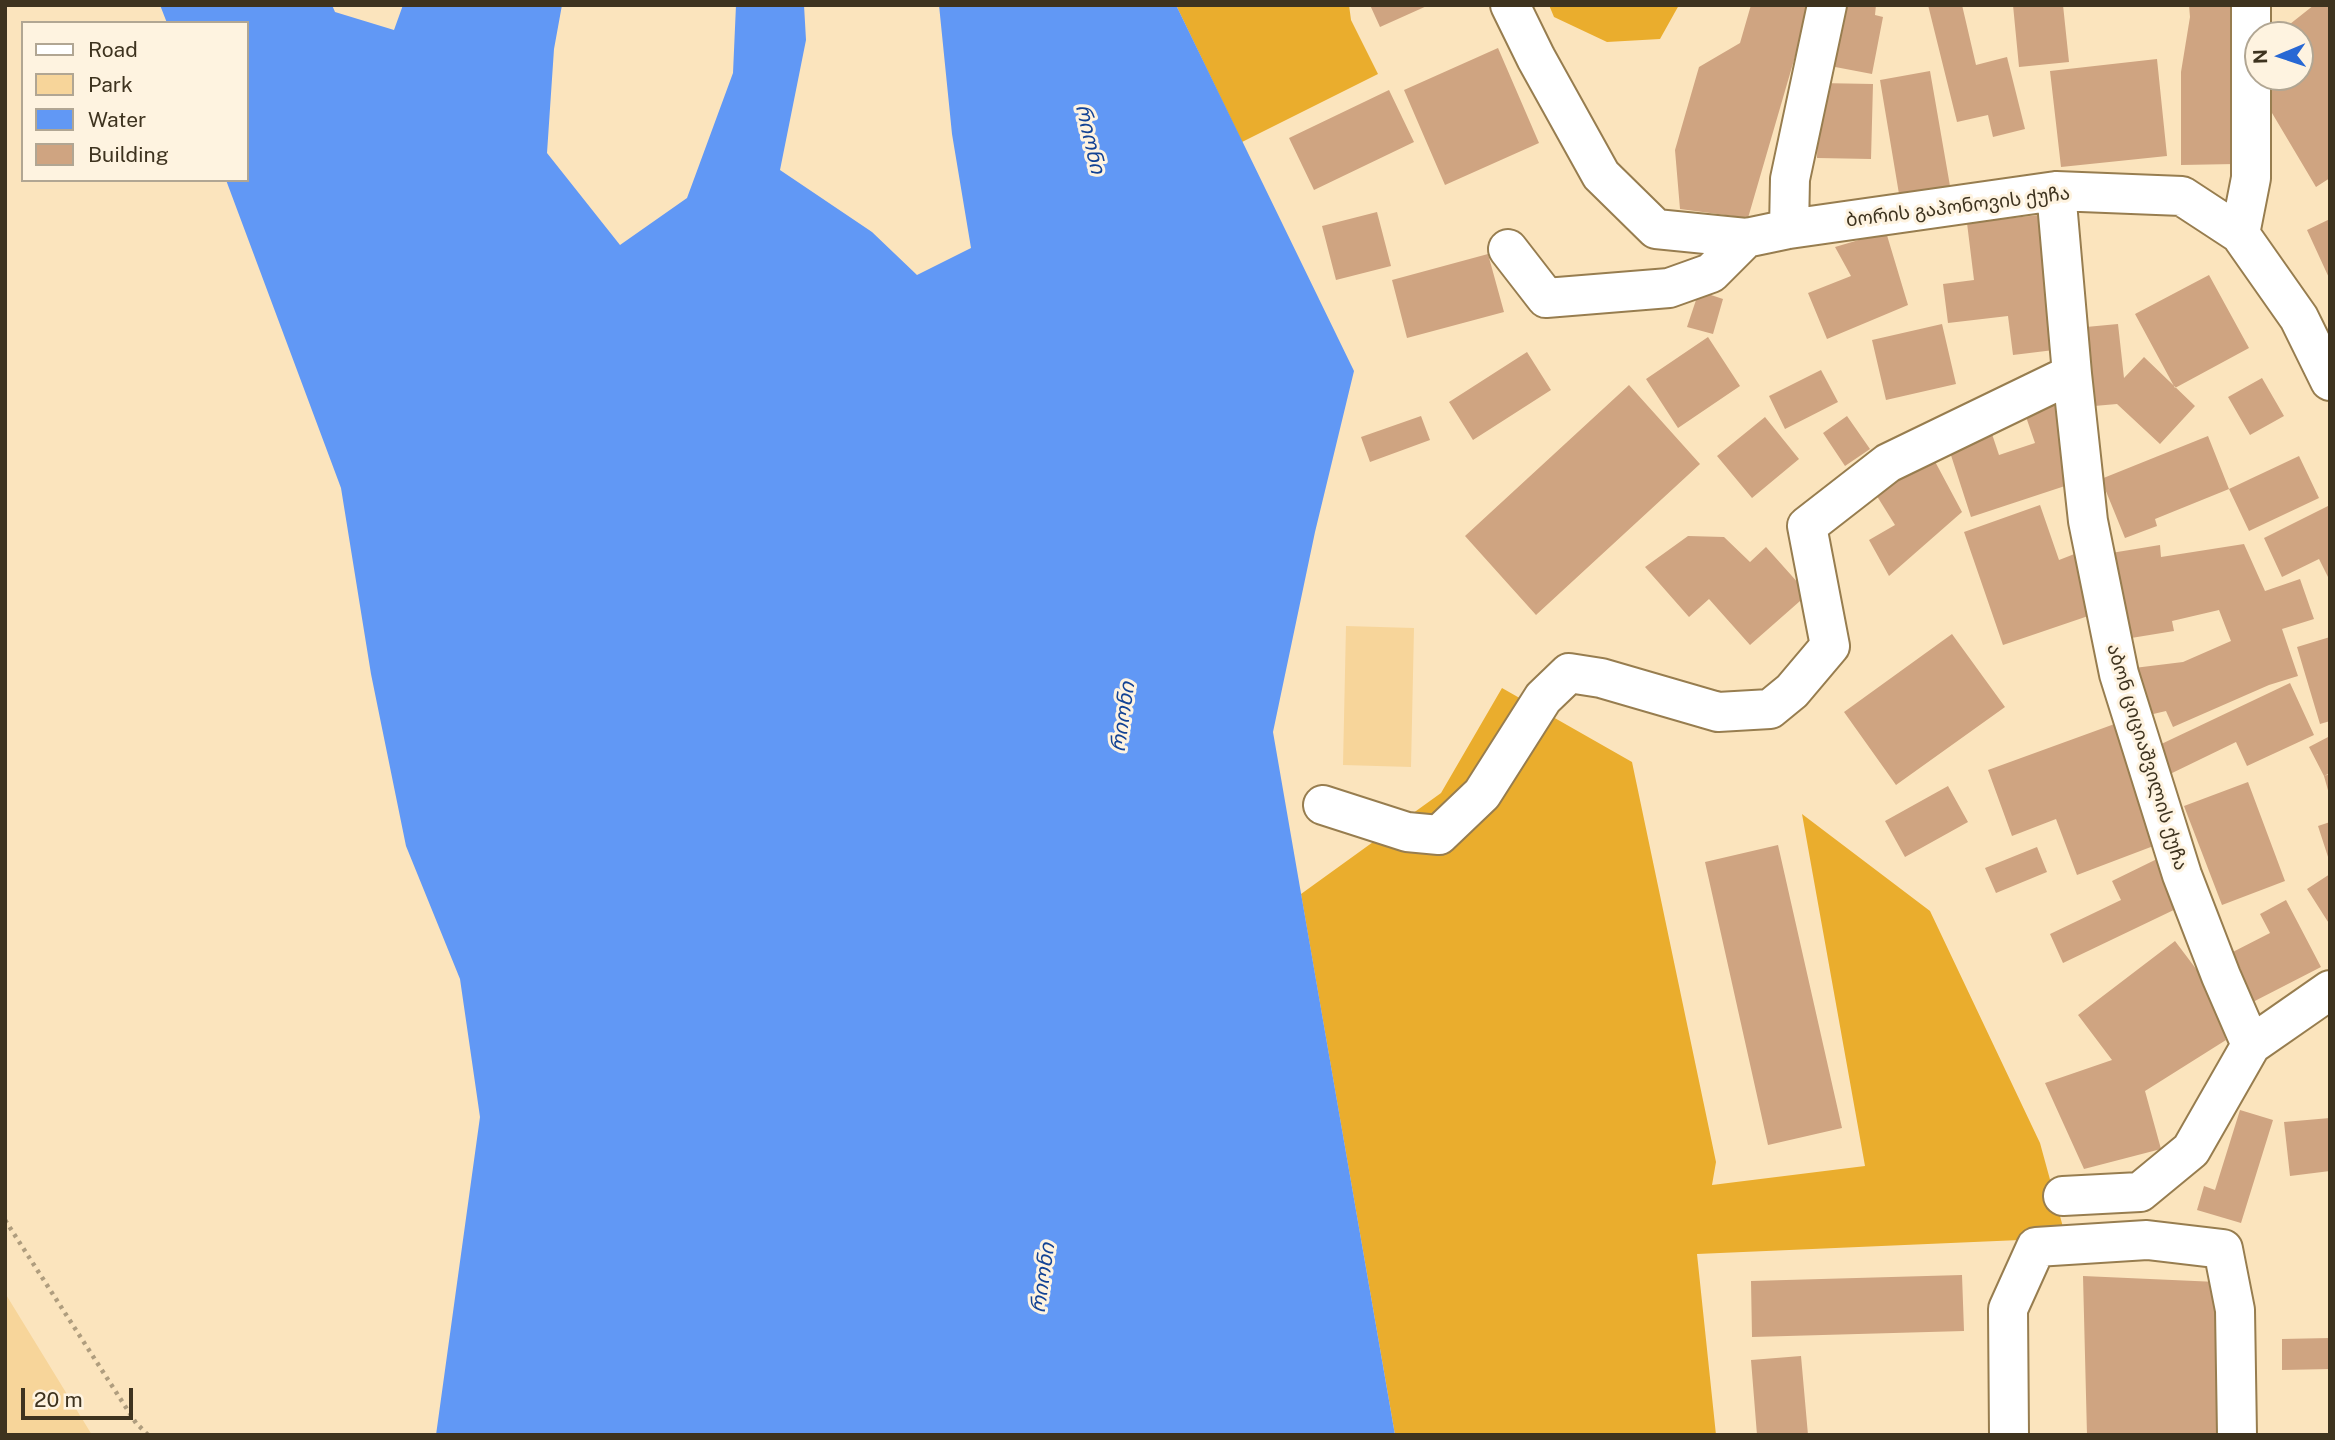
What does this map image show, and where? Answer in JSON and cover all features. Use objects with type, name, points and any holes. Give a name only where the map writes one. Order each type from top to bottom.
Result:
[{"type":"street","name":"ბორის გაპონოვის ქუჩა","points":[[1510,5],[1601,176],[1657,229],[1746,238],[1788,229],[2056,191],[2182,196],[2240,234],[2299,318],[2330,381]]},
{"type":"street","points":[[1788,229],[1790,179],[1827,5]]},
{"type":"street","points":[[2240,234],[2251,178],[2251,5]]},
{"type":"street","name":"აბონ ციციაშვილის ქუჩა","points":[[2056,191],[2071,374],[2088,521],[2119,674],[2182,875],[2251,1045]]},
{"type":"street","points":[[1508,249],[1546,298],[1669,288],[1711,274],[1746,238]]},
{"type":"street","points":[[1323,805],[1407,832],[1439,835],[1482,794],[1543,698],[1569,673],[1601,678],[1718,712],[1770,709],[1792,691],[1830,646],[1807,526],[1888,463],[2071,374]]},
{"type":"street","points":[[2063,1196],[2140,1192],[2191,1150],[2251,1045],[2330,990]]},
{"type":"street","points":[[2009,1435],[2008,1309],[2036,1247],[2147,1240],[2223,1249],[2235,1310],[2237,1435]]},
{"type":"path","points":[[5,1220],[136,1423],[148,1435]]},
{"type":"green space","points":[[1346,626],[1414,628],[1411,767],[1343,765]]},
{"type":"green space","points":[[5,1293],[92,1435],[5,1435]]},
{"type":"shaded area","points":[[1176,5],[1349,5],[1351,20],[1378,74],[1242,142]]},
{"type":"shaded area","points":[[1549,5],[1679,5],[1660,39],[1607,42],[1554,17]]},
{"type":"shaded area","points":[[1502,688],[1632,762],[1716,1162],[1712,1185],[1865,1166],[1802,814],[1930,911],[2040,1143],[2066,1238],[1697,1254],[1716,1435],[1395,1435],[1301,894],[1441,793]]},
{"type":"water","name":"რიონი","points":[[160,5],[332,5],[335,12],[394,30],[403,5],[562,5],[554,49],[547,153],[620,245],[687,198],[733,73],[736,5],[804,5],[806,40],[780,170],[872,232],[917,275],[971,248],[952,134],[939,5],[1176,5],[1354,371],[1315,532],[1273,732],[1395,1435],[436,1435],[480,1117],[460,979],[406,846],[371,674],[341,488],[227,182],[248,182],[248,21],[166,21]]},
{"type":"building","points":[[1370,5],[1429,5],[1380,27]]},
{"type":"building","points":[[1751,5],[1810,5],[1748,218],[1680,209],[1675,150],[1699,67],[1740,43]]},
{"type":"building","points":[[1841,5],[1876,5],[1875,15],[1883,17],[1872,74],[1830,66]]},
{"type":"building","points":[[1928,5],[1962,5],[1976,65],[2007,57],[2025,129],[1993,137],[1988,115],[1957,122]]},
{"type":"building","points":[[2013,5],[2063,5],[2069,62],[2019,67]]},
{"type":"building","points":[[2189,5],[2234,5],[2235,164],[2181,165],[2181,72],[2190,17]]},
{"type":"building","points":[[2314,5],[2330,5],[2330,178],[2316,187],[2272,113],[2270,91],[2314,91],[2314,21],[2294,21]]},
{"type":"building","points":[[1498,48],[1539,143],[1445,185],[1404,90]]},
{"type":"building","points":[[2157,59],[2167,156],[2061,167],[2050,71]]},
{"type":"building","points":[[1930,71],[1950,186],[1899,194],[1880,80]]},
{"type":"building","points":[[1819,83],[1873,84],[1871,159],[1817,158]]},
{"type":"building","points":[[1389,90],[1414,142],[1314,190],[1289,138]]},
{"type":"building","points":[[1377,212],[1391,266],[1336,280],[1322,226]]},
{"type":"building","points":[[2039,215],[2054,350],[2013,355],[2008,316],[1948,323],[1943,284],[1974,280],[1967,223]]},
{"type":"building","points":[[2330,219],[2330,280],[2307,230]]},
{"type":"building","points":[[1886,232],[1908,305],[1827,339],[1808,293],[1851,276],[1835,247]]},
{"type":"building","points":[[1488,254],[1504,312],[1407,338],[1392,280]]},
{"type":"building","points":[[2209,275],[2249,348],[2175,388],[2135,314]]},
{"type":"building","points":[[1699,291],[1723,299],[1713,334],[1687,327]]},
{"type":"building","points":[[1942,324],[1956,384],[1886,400],[1872,340]]},
{"type":"building","points":[[2118,324],[2124,378],[2144,357],[2195,406],[2160,444],[2117,404],[2094,406],[2086,327]]},
{"type":"building","points":[[1708,337],[1740,386],[1678,428],[1646,379]]},
{"type":"building","points":[[1527,352],[1551,390],[1473,440],[1449,402]]},
{"type":"building","points":[[1821,370],[1838,402],[1785,429],[1769,396]]},
{"type":"building","points":[[2262,378],[2284,416],[2250,435],[2228,397]]},
{"type":"building","points":[[1629,385],[1700,464],[1536,615],[1465,536]]},
{"type":"building","points":[[2054,398],[2071,484],[1971,517],[1948,446],[1991,431],[1999,455],[2035,443],[2024,411]]},
{"type":"building","points":[[1421,416],[1430,440],[1370,462],[1361,437]]},
{"type":"building","points":[[1847,416],[1870,449],[1845,466],[1823,433]]},
{"type":"building","points":[[1765,417],[1799,459],[1752,498],[1717,456]]},
{"type":"building","points":[[2208,436],[2229,489],[2155,519],[2157,526],[2125,538],[2101,479]]},
{"type":"building","points":[[1931,454],[1962,512],[1889,576],[1869,540],[1895,525],[1870,485]]},
{"type":"building","points":[[2299,456],[2319,498],[2249,531],[2229,489]]},
{"type":"building","points":[[2040,505],[2059,560],[2077,553],[2097,613],[2003,645],[1964,532]]},
{"type":"building","points":[[2328,506],[2330,581],[2319,559],[2282,577],[2264,538]]},
{"type":"building","points":[[1688,536],[1724,537],[1750,562],[1766,547],[1808,594],[1750,645],[1709,599],[1689,617],[1645,567]]},
{"type":"building","points":[[2244,544],[2265,591],[2300,579],[2314,619],[2282,629],[2298,676],[2269,685],[2173,727],[2166,711],[2149,715],[2134,668],[2183,662],[2231,641],[2219,610],[2172,621],[2174,631],[2119,640],[2105,554],[2160,545],[2161,557]]},
{"type":"building","points":[[1952,634],[2005,707],[1896,785],[1844,712]]},
{"type":"building","points":[[2330,637],[2330,721],[2320,724],[2297,647]]},
{"type":"building","points":[[2290,683],[2314,735],[2247,766],[2236,742],[2168,775],[2155,747]]},
{"type":"building","points":[[2120,722],[2164,842],[2077,875],[2056,819],[2012,836],[1988,770]]},
{"type":"building","points":[[2330,736],[2330,773],[2324,776],[2309,747]]},
{"type":"building","points":[[2330,774],[2329,794],[2324,776]]},
{"type":"building","points":[[2248,782],[2285,881],[2222,905],[2184,806]]},
{"type":"building","points":[[1948,786],[1968,822],[1905,857],[1885,821]]},
{"type":"building","points":[[2330,822],[2330,859],[2329,860],[2318,826]]},
{"type":"building","points":[[1778,845],[1842,1128],[1768,1145],[1705,862]]},
{"type":"building","points":[[2037,847],[2047,872],[1996,893],[1985,868]]},
{"type":"building","points":[[2157,859],[2180,907],[2063,963],[2050,934],[2121,900],[2112,881]]},
{"type":"building","points":[[2330,874],[2330,925],[2307,889]]},
{"type":"building","points":[[2286,900],[2321,967],[2247,1005],[2223,957],[2270,933],[2260,914]]},
{"type":"building","points":[[2175,941],[2209,986],[2226,1040],[2145,1091],[2161,1149],[2084,1169],[2045,1083],[2112,1060],[2078,1015]]},
{"type":"building","points":[[2240,1110],[2273,1120],[2241,1223],[2197,1210],[2204,1186],[2215,1190]]},
{"type":"building","points":[[2330,1118],[2330,1171],[2290,1176],[2284,1122]]},
{"type":"building","points":[[1962,1275],[1964,1331],[1752,1337],[1751,1281]]},
{"type":"building","points":[[2083,1276],[2217,1282],[2221,1435],[2087,1435]]},
{"type":"building","points":[[2330,1338],[2330,1369],[2282,1370],[2282,1339]]},
{"type":"building","points":[[1801,1356],[1808,1435],[1757,1435],[1751,1360]]}]
